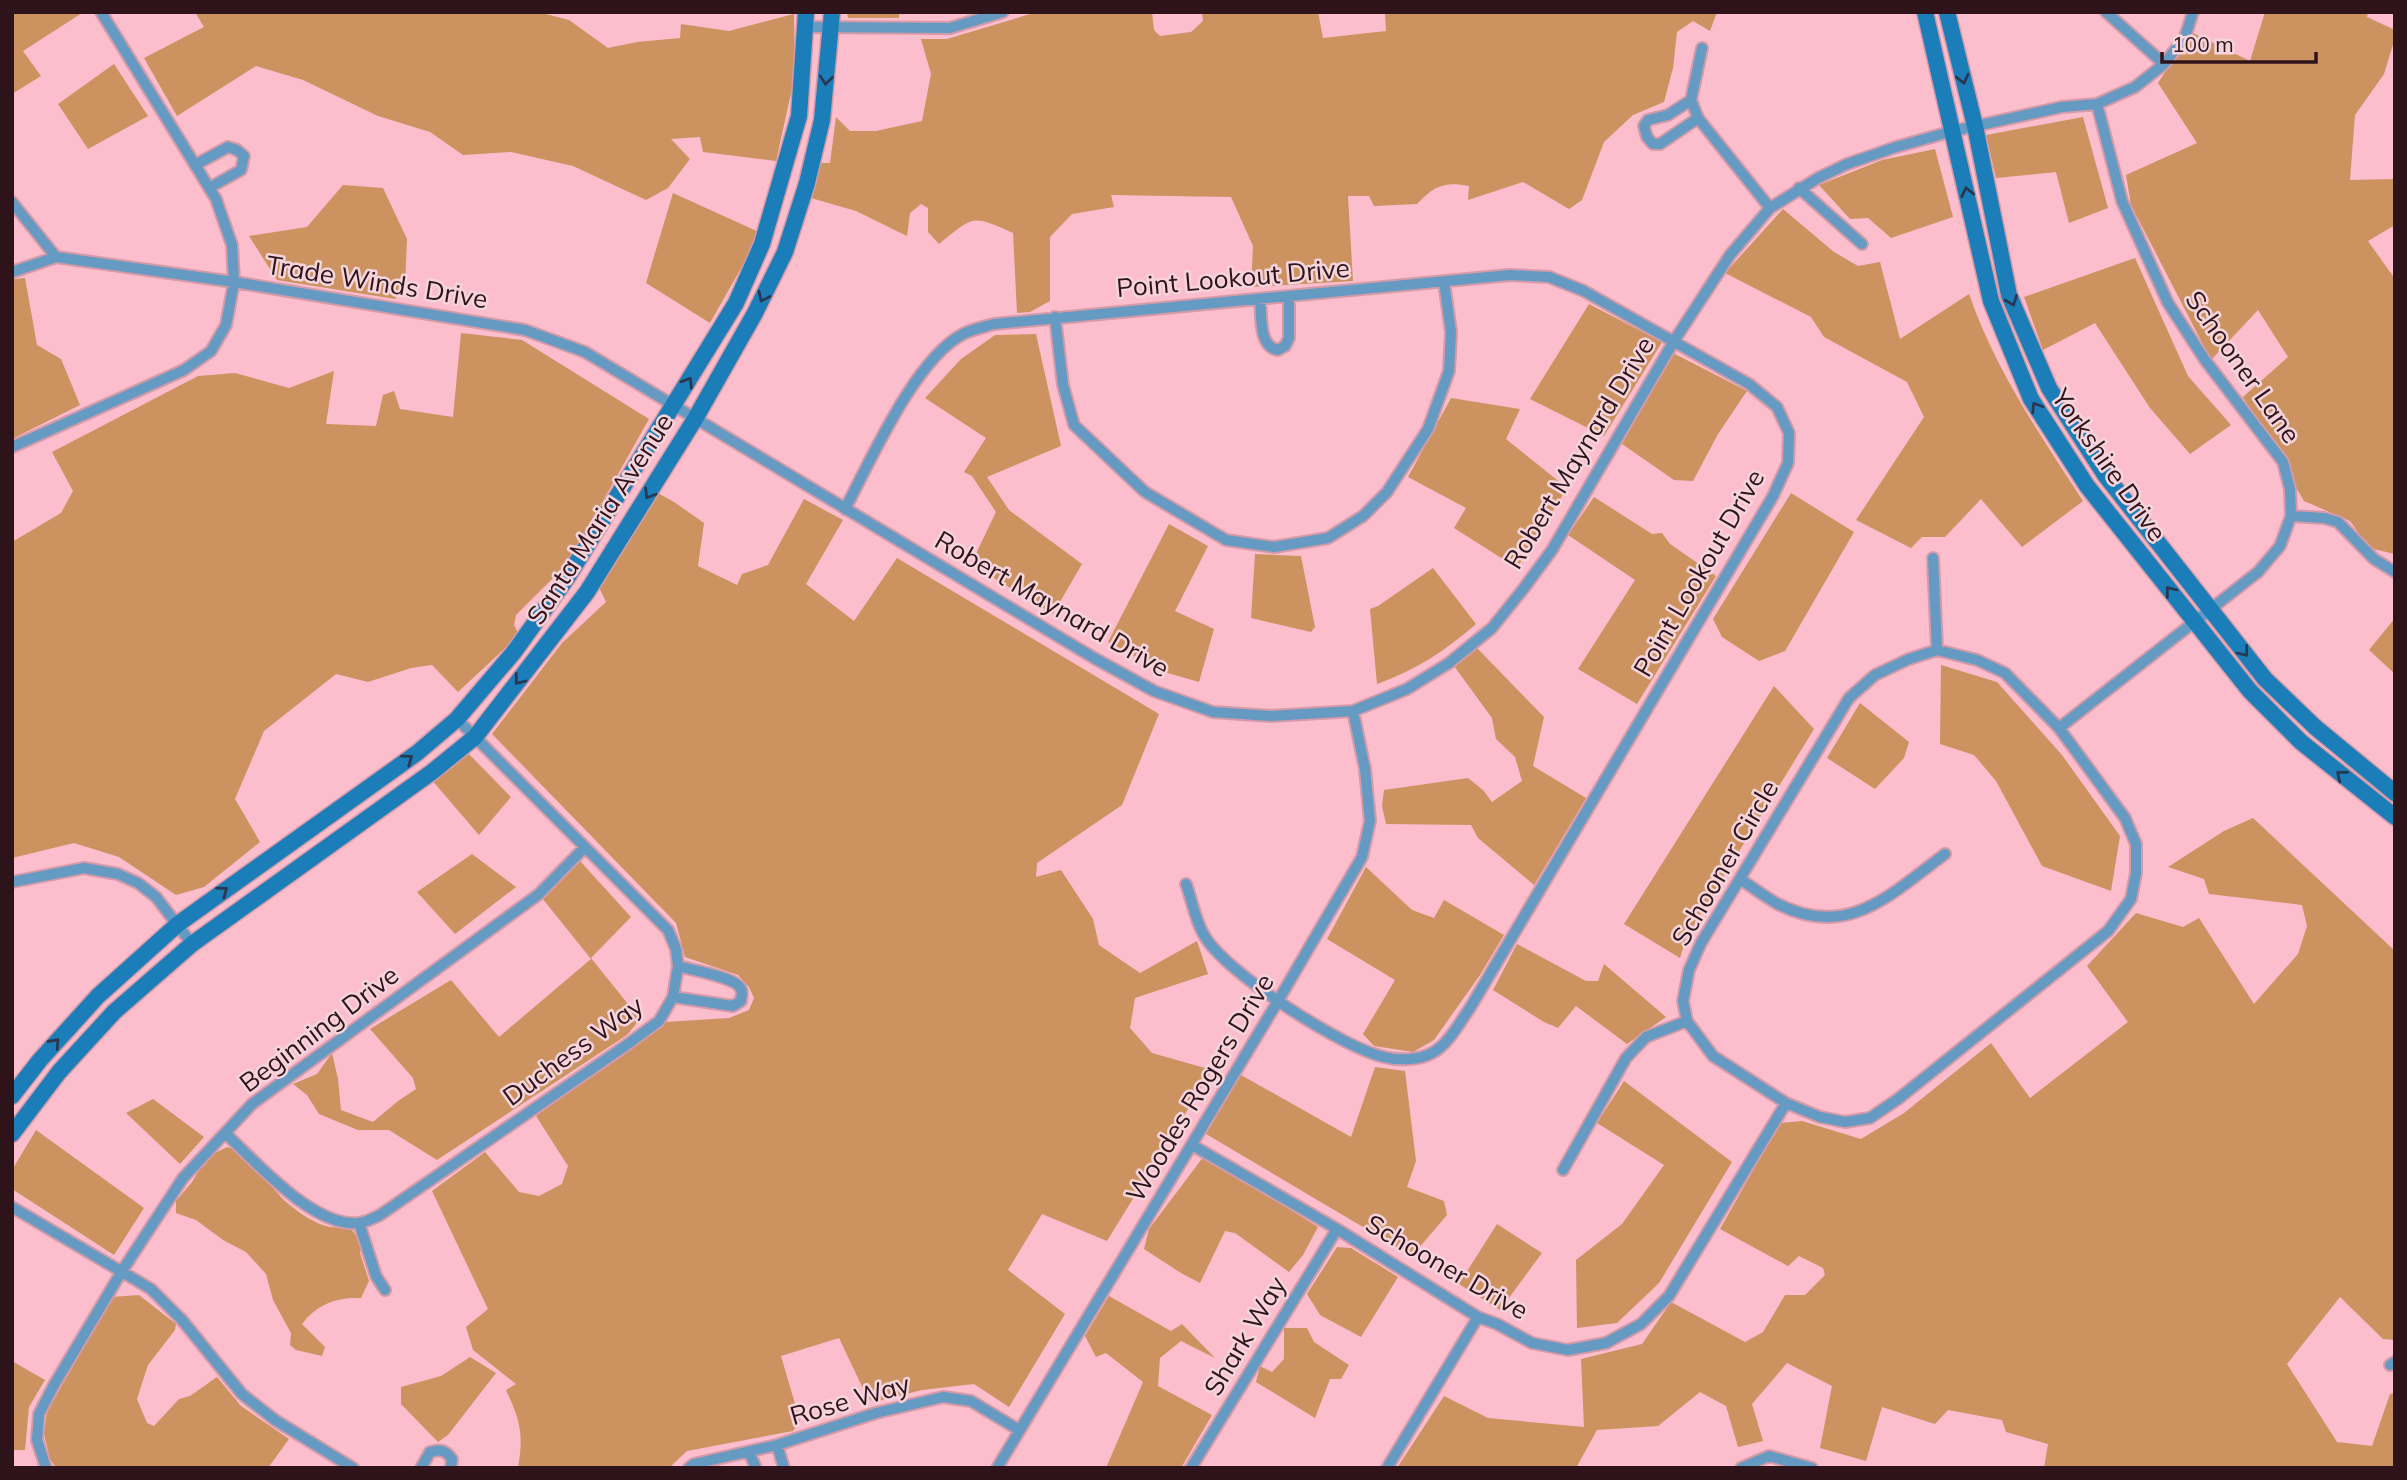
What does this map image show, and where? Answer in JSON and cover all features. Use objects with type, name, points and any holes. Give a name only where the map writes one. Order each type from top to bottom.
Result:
[{"type":"street","points":[[12,447],[184,370],[211,351],[226,325],[234,282],[232,245],[215,199],[101,12]]},
{"type":"street","points":[[806,20],[950,28],[1003,12]]},
{"type":"street","name":"Yorkshire Drive","points":[[1925,12],[1954,131],[1990,301],[2031,399],[2087,486],[2250,691],[2301,742],[2395,817]]},
{"type":"street","name":"Yorkshire Drive","points":[[1947,12],[1975,126],[2009,295],[2049,388],[2105,475],[2265,679],[2315,727],[2395,793]]},
{"type":"street","points":[[2106,12],[2164,64]]},
{"type":"street","name":"Robert Maynard Drive","points":[[674,406],[1154,691],[1213,712],[1271,716],[1353,711],[1407,689],[1450,663],[1492,628],[1552,550],[1674,341],[1730,255],[1770,208],[1799,188],[1847,164],[1896,147],[2062,107],[2097,104],[2136,87],[2164,64],[2185,37],[2193,12]]},
{"type":"street","name":"Santa Maria Avenue","points":[[12,1096],[97,996],[178,924],[417,753],[457,719],[514,652],[567,578],[736,303],[762,244],[799,116],[806,20]]},
{"type":"street","name":"Santa Maria Avenue","points":[[12,1134],[59,1072],[114,1012],[192,944],[432,772],[475,737],[587,592],[695,419],[755,313],[785,252],[807,183],[822,120],[832,20]]},
{"type":"street","points":[[1703,48],[1691,100],[1698,118],[1770,208]]},
{"type":"street","points":[[1691,100],[1668,115],[1648,120],[1644,126],[1647,137],[1653,144],[1660,144],[1698,118]]},
{"type":"street","name":"Schooner Lane","points":[[2059,728],[2258,572],[2280,546],[2291,516],[2290,489],[2283,462],[2205,360],[2168,303],[2122,201],[2097,104]]},
{"type":"street","points":[[799,116],[822,120]]},
{"type":"street","points":[[195,165],[228,147],[244,156],[241,170],[209,188]]},
{"type":"street","points":[[1799,188],[1862,244]]},
{"type":"street","points":[[12,202],[56,257]]},
{"type":"street","name":"Trade Winds Drive","points":[[12,272],[56,257],[234,282],[524,330],[585,352],[674,406]]},
{"type":"street","name":"Point Lookout Drive","points":[[845,509],[913,384],[938,353],[963,334],[994,324],[1055,317],[1510,275],[1549,278],[1584,291],[1674,341],[1749,384],[1777,407],[1789,433],[1788,463],[1773,496],[1470,1008],[1451,1035],[1433,1053],[1409,1059],[1386,1058],[1360,1050],[1278,1002],[1224,961],[1203,935],[1186,884]]},
{"type":"street","points":[[1055,317],[1063,385],[1074,425],[1145,492],[1226,540],[1274,547],[1328,538],[1363,516],[1387,492],[1428,429],[1449,371],[1451,332],[1444,282]]},
{"type":"street","points":[[1260,299],[1265,342],[1270,348],[1278,350],[1285,346],[1289,338],[1289,296]]},
{"type":"street","points":[[2291,516],[2324,518],[2338,522],[2374,559],[2395,572]]},
{"type":"street","points":[[1563,1170],[1626,1058],[1646,1037],[1687,1021],[1713,1056],[1786,1103],[1820,1117],[1845,1122],[1870,1118],[1898,1099],[2108,931],[2131,899],[2136,844],[2126,818],[2059,728],[2005,673],[1977,660],[1937,650],[1933,558]]},
{"type":"street","name":"Schooner Circle","points":[[1687,1021],[1683,1000],[1689,970],[1701,943],[1849,698],[1875,675],[1937,650]]},
{"type":"street","name":"Woodes Rogers Drive","points":[[997,1468],[1278,1002],[1362,857],[1370,821],[1365,769],[1353,711]]},
{"type":"street","name":"Duchess Way","points":[[359,1223],[387,1210],[628,1044],[659,1021],[673,997],[678,966],[676,949],[668,930],[457,719]]},
{"type":"street","name":"Beginning Drive","points":[[46,1468],[37,1440],[39,1414],[122,1271],[183,1178],[252,1104],[539,894],[584,848]]},
{"type":"street","points":[[1740,879],[1777,904],[1811,916],[1847,917],[1879,903],[1945,854]]},
{"type":"street","points":[[12,882],[84,868],[118,874],[138,883],[156,897],[192,944]]},
{"type":"street","points":[[673,997],[733,1006],[741,1000],[740,987],[732,981],[678,966]]},
{"type":"street","name":"Schooner Drive","points":[[1192,1145],[1337,1229],[1478,1317],[1532,1343],[1568,1350],[1606,1343],[1641,1324],[1669,1296],[1786,1103]]},
{"type":"street","points":[[226,1134],[294,1198],[329,1219],[359,1223],[376,1276],[386,1290]]},
{"type":"street","points":[[12,1207],[151,1289],[182,1320],[242,1394],[275,1420],[353,1468]]},
{"type":"street","name":"Shark Way","points":[[1191,1468],[1337,1229]]},
{"type":"street","points":[[1387,1468],[1478,1317]]},
{"type":"street","name":"Rose Way","points":[[689,1468],[694,1464],[777,1445],[876,1413],[943,1397],[971,1401],[1019,1430]]},
{"type":"street","points":[[777,1445],[784,1468]]},
{"type":"street","points":[[421,1468],[430,1452],[440,1449],[446,1451],[452,1459],[451,1468]]},
{"type":"street","points":[[749,1452],[756,1468]]},
{"type":"street","points":[[1741,1468],[1769,1456],[1812,1468]]},
{"type":"shaded area","points":[[12,12],[82,13],[23,51],[41,76],[12,94]]},
{"type":"shaded area","points":[[195,12],[538,12],[569,20],[608,48],[680,38],[681,24],[729,31],[794,14],[795,75],[776,161],[703,152],[700,137],[671,139],[690,159],[668,188],[646,200],[573,166],[511,152],[463,155],[430,132],[378,116],[303,80],[256,66],[177,116],[144,58],[204,27]]},
{"type":"shaded area","points":[[847,12],[899,12],[899,18],[848,18]]},
{"type":"shaded area","points":[[1037,12],[1152,12],[1154,30],[1160,36],[1191,32],[1203,21],[1202,12],[1318,12],[1323,38],[1386,31],[1385,12],[1717,12],[1710,31],[1693,21],[1677,32],[1673,68],[1664,102],[1633,115],[1604,142],[1582,200],[1569,209],[1523,182],[1468,200],[1469,186],[1453,184],[1434,189],[1417,204],[1374,206],[1369,196],[1348,196],[1353,281],[1251,287],[1253,246],[1231,197],[1111,195],[1114,207],[1072,214],[1050,237],[1050,301],[1030,312],[1017,313],[1013,233],[989,223],[973,221],[939,244],[928,232],[928,208],[921,204],[910,213],[907,236],[856,211],[811,198],[821,163],[830,163],[836,117],[850,131],[876,131],[922,121],[931,74],[921,39],[947,39]]},
{"type":"shaded area","points":[[2265,12],[2368,12],[2367,17],[2395,30],[2384,74],[2355,115],[2350,180],[2395,179],[2395,225],[2368,241],[2395,279],[2395,554],[2369,548],[2350,521],[2304,501],[2243,397],[2288,357],[2258,310],[2211,360],[2131,205],[2126,175],[2197,143],[2158,83],[2191,32],[2250,61]]},
{"type":"shaded area","points":[[114,64],[148,116],[88,149],[58,104]]},
{"type":"shaded area","points":[[2083,117],[2108,208],[2069,223],[2056,172],[1996,178],[1986,135]]},
{"type":"shaded area","points":[[1935,149],[1953,217],[1891,238],[1868,218],[1850,219],[1819,185],[1882,160]]},
{"type":"shaded area","points":[[343,185],[383,188],[407,239],[405,288],[395,299],[277,280],[249,236],[307,227]]},
{"type":"shaded area","points":[[673,193],[761,233],[710,323],[646,283]]},
{"type":"shaded area","points":[[1783,209],[1834,252],[1858,266],[1880,262],[1900,339],[1969,294],[2005,375],[2083,501],[2022,547],[1981,499],[1945,537],[1922,537],[1911,548],[1856,520],[1924,417],[1907,382],[1824,337],[1811,317],[1725,273]]},
{"type":"shaded area","points":[[2135,258],[2188,376],[2231,425],[2190,454],[2150,408],[2095,323],[2043,350],[2024,297]]},
{"type":"shaded area","points":[[25,278],[37,345],[61,359],[80,405],[12,439],[12,279]]},
{"type":"shaded area","points":[[1589,304],[1662,342],[1604,436],[1530,399]]},
{"type":"shaded area","points":[[461,333],[522,340],[649,419],[568,563],[516,615],[514,625],[519,635],[458,692],[432,665],[411,668],[368,682],[336,674],[264,731],[235,799],[260,842],[204,887],[176,895],[119,857],[74,843],[12,858],[12,542],[61,513],[73,491],[52,452],[198,376],[235,373],[289,388],[334,371],[326,424],[376,426],[383,395],[394,391],[400,409],[453,417]]},
{"type":"shaded area","points":[[1036,334],[1061,446],[987,477],[1009,510],[1082,564],[1053,614],[971,564],[996,512],[972,476],[964,472],[986,438],[925,398],[961,359],[995,335]]},
{"type":"shaded area","points":[[1673,353],[1747,391],[1718,434],[1693,481],[1674,480],[1622,444]]},
{"type":"shaded area","points":[[1451,398],[1520,409],[1506,439],[1567,488],[1517,568],[1454,528],[1466,508],[1408,477]]},
{"type":"shaded area","points":[[656,492],[704,523],[698,566],[737,585],[742,574],[768,565],[804,499],[843,520],[806,584],[854,621],[897,558],[1159,714],[1122,805],[1037,863],[1036,877],[1061,870],[1093,919],[1099,945],[1140,973],[1197,941],[1208,974],[1135,998],[1130,1028],[1152,1053],[1212,1070],[1107,1241],[1042,1214],[1008,1270],[1065,1314],[1009,1407],[974,1384],[922,1390],[874,1402],[867,1397],[839,1338],[781,1356],[800,1421],[793,1431],[687,1451],[669,1468],[518,1468],[520,1428],[506,1390],[516,1384],[473,1350],[466,1327],[488,1309],[432,1191],[485,1152],[519,1192],[539,1196],[562,1184],[568,1166],[536,1116],[665,1022],[729,1018],[749,1010],[754,998],[749,987],[738,975],[685,957],[676,923],[492,734],[562,643],[606,602],[599,587]]},
{"type":"shaded area","points":[[1791,493],[1854,532],[1785,651],[1759,661],[1722,637],[1713,619]]},
{"type":"shaded area","points":[[1594,497],[1652,534],[1662,533],[1670,544],[1716,576],[1637,704],[1578,669],[1635,580],[1568,535]]},
{"type":"shaded area","points":[[1169,524],[1208,546],[1175,611],[1214,629],[1199,682],[1161,671],[1108,642]]},
{"type":"shaded area","points":[[1255,554],[1301,556],[1315,627],[1311,632],[1251,618]]},
{"type":"shaded area","points":[[1433,568],[1476,624],[1430,659],[1377,684],[1370,609]]},
{"type":"shaded area","points":[[2395,618],[2395,674],[2369,650]]},
{"type":"shaded area","points":[[1477,648],[1544,717],[1533,766],[1586,798],[1534,885],[1478,838],[1471,825],[1386,824],[1382,806],[1384,790],[1468,778],[1483,790],[1492,802],[1522,781],[1515,757],[1496,739],[1492,718],[1454,666]]},
{"type":"shaded area","points":[[1941,665],[1997,682],[2062,755],[2120,836],[2111,891],[2042,866],[1996,781],[1974,755],[1940,744]]},
{"type":"shaded area","points":[[1774,686],[1814,729],[1686,938],[1680,958],[1624,924]]},
{"type":"shaded area","points":[[1860,703],[1909,742],[1904,758],[1875,789],[1827,758]]},
{"type":"shaded area","points":[[465,750],[511,797],[479,835],[431,779]]},
{"type":"shaded area","points":[[2253,818],[2395,951],[2395,1340],[2383,1339],[2340,1297],[2287,1364],[2337,1442],[2372,1446],[2390,1394],[2395,1393],[2395,1468],[2044,1468],[2048,1444],[2006,1432],[2002,1420],[1948,1410],[1935,1424],[1882,1407],[1866,1461],[1820,1448],[1832,1386],[1787,1363],[1752,1404],[1763,1441],[1738,1447],[1726,1406],[1700,1392],[1658,1426],[1597,1430],[1576,1468],[1397,1468],[1444,1396],[1488,1418],[1584,1427],[1581,1359],[1642,1344],[1671,1302],[1745,1342],[1763,1332],[1785,1295],[1805,1295],[1825,1275],[1823,1268],[1799,1256],[1788,1266],[1720,1229],[1780,1123],[1802,1121],[1861,1139],[1904,1113],[1991,1043],[2030,1098],[2128,1022],[2087,966],[2136,913],[2183,927],[2199,918],[2254,1004],[2298,954],[2307,926],[2302,905],[2209,894],[2204,879],[2168,867],[2224,831]]},
{"type":"shaded area","points":[[472,854],[516,887],[455,934],[417,892]]},
{"type":"shaded area","points":[[580,861],[631,917],[591,958],[640,1019],[627,1035],[437,1160],[389,1130],[358,1130],[319,1114],[307,1095],[293,1084],[317,1074],[332,1053],[341,1110],[373,1122],[416,1089],[413,1078],[370,1029],[451,980],[499,1037],[591,959],[542,898]]},
{"type":"shaded area","points":[[1366,867],[1412,910],[1434,918],[1444,900],[1504,935],[1480,975],[1434,1040],[1413,1052],[1374,1046],[1363,1034],[1395,980],[1327,939]]},
{"type":"shaded area","points":[[1517,944],[1586,981],[1598,981],[1604,964],[1666,1017],[1627,1044],[1576,1006],[1558,1028],[1544,1022],[1493,990]]},
{"type":"shaded area","points":[[1375,1067],[1405,1071],[1416,1161],[1407,1187],[1444,1201],[1447,1215],[1412,1256],[1206,1134],[1241,1075],[1351,1137]]},
{"type":"shaded area","points":[[1624,1081],[1732,1162],[1659,1283],[1617,1323],[1577,1328],[1576,1260],[1622,1224],[1664,1165],[1597,1123]]},
{"type":"shaded area","points":[[153,1099],[204,1137],[180,1164],[126,1113]]},
{"type":"shaded area","points":[[36,1130],[144,1208],[114,1255],[12,1189],[12,1170]]},
{"type":"shaded area","points":[[227,1147],[246,1156],[283,1199],[299,1212],[325,1226],[352,1230],[362,1244],[360,1253],[369,1281],[361,1298],[328,1303],[314,1311],[302,1324],[325,1347],[322,1356],[296,1350],[290,1345],[291,1333],[273,1300],[266,1274],[246,1252],[223,1240],[196,1220],[176,1213],[176,1201],[201,1167],[211,1155]]},
{"type":"shaded area","points":[[1204,1156],[1318,1227],[1303,1255],[1289,1272],[1235,1233],[1225,1231],[1200,1283],[1144,1249],[1149,1229]]},
{"type":"shaded area","points":[[1497,1224],[1542,1253],[1500,1310],[1459,1284]]},
{"type":"shaded area","points":[[1337,1247],[1351,1248],[1398,1277],[1361,1337],[1320,1315],[1307,1294]]},
{"type":"shaded area","points":[[139,1295],[176,1324],[175,1330],[148,1365],[137,1399],[147,1423],[154,1426],[179,1399],[190,1396],[217,1377],[241,1406],[289,1439],[268,1468],[56,1468],[50,1459],[44,1434],[47,1412],[112,1297]]},
{"type":"shaded area","points":[[1109,1296],[1171,1331],[1182,1324],[1215,1358],[1181,1341],[1160,1358],[1158,1386],[1212,1415],[1181,1468],[1106,1468],[1143,1382],[1106,1353],[1096,1357],[1085,1336]]},
{"type":"shaded area","points":[[1284,1328],[1307,1328],[1314,1342],[1349,1365],[1341,1379],[1330,1379],[1315,1418],[1256,1382],[1260,1366],[1272,1372],[1284,1359]]},
{"type":"shaded area","points":[[470,1357],[496,1373],[448,1435],[438,1442],[401,1404],[401,1387],[441,1376]]},
{"type":"shaded area","points":[[12,1361],[45,1380],[29,1407],[25,1450],[12,1450]]}]
